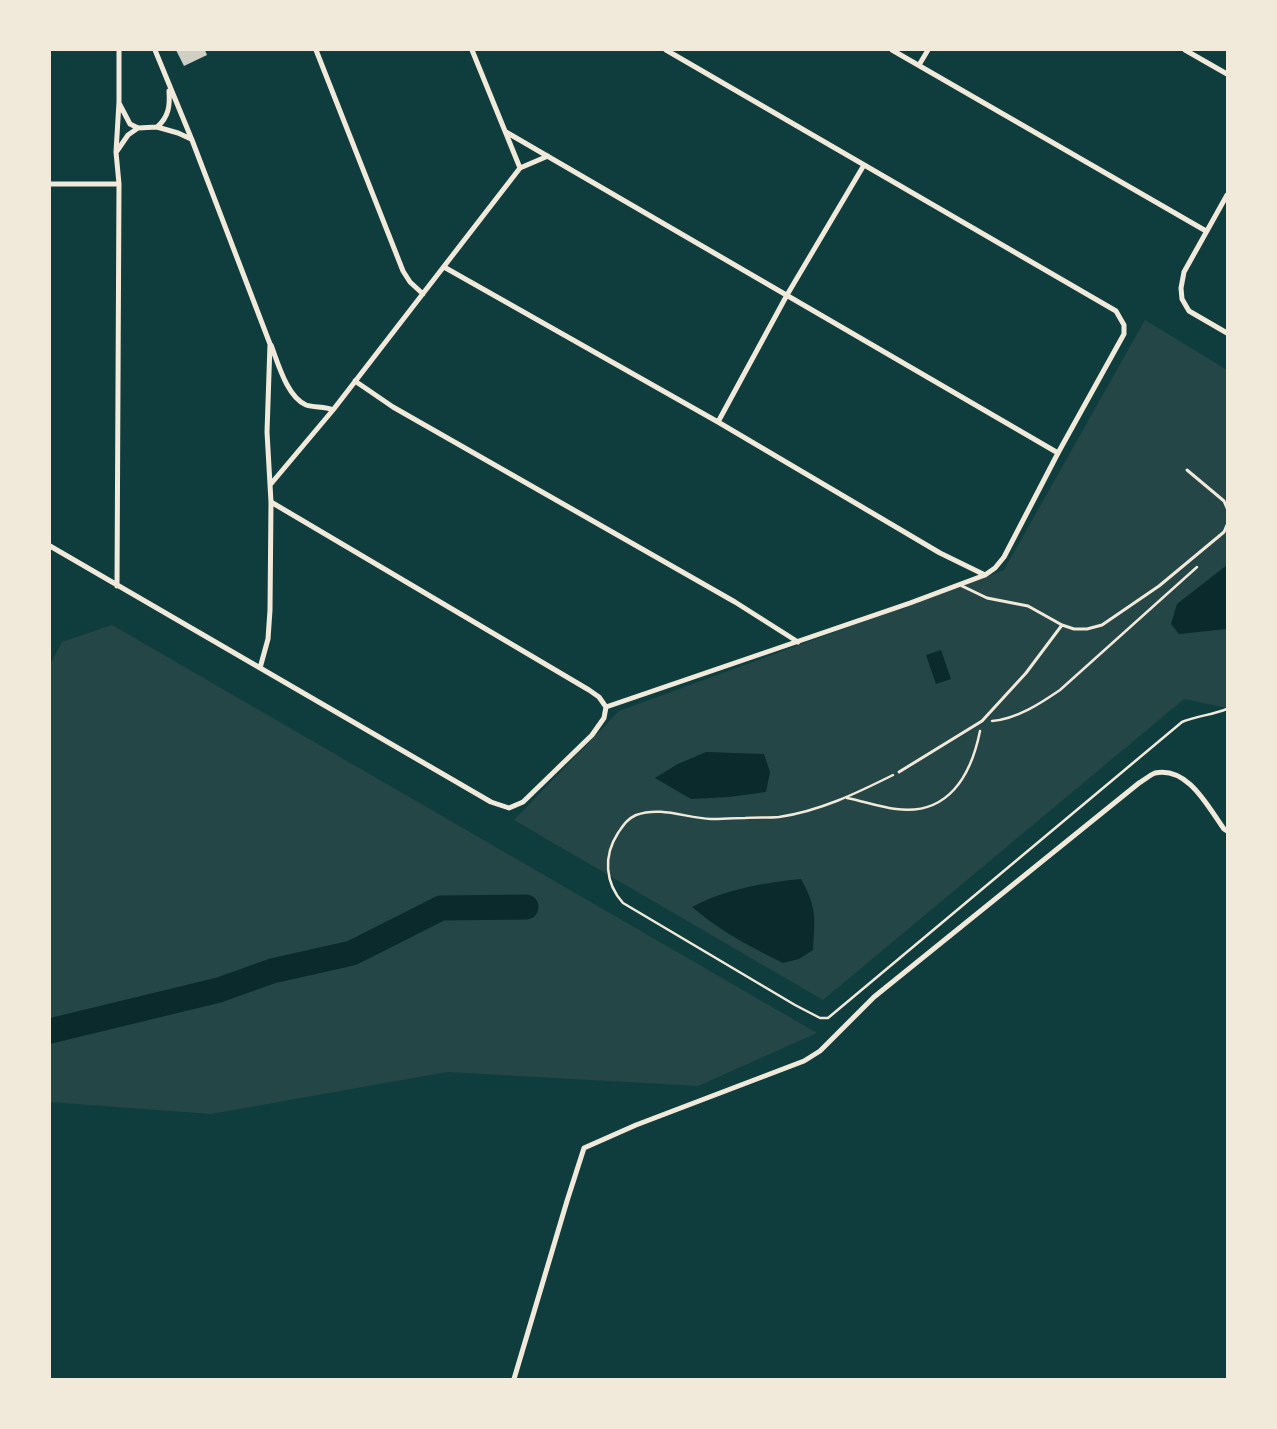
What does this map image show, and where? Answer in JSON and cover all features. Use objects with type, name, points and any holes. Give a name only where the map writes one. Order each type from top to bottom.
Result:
[{"type":"street","points":[[117,586],[119,184],[116,152],[119,102],[119,50]]},
{"type":"street","points":[[155,50],[192,140],[270,344],[294,397],[303,404],[333,410]]},
{"type":"street","points":[[316,50],[403,271],[410,282],[423,294]]},
{"type":"street","points":[[472,50],[520,168]]},
{"type":"street","points":[[606,708],[958,586],[985,575],[995,568],[1004,557],[1058,453],[1124,334],[1124,325],[1116,312],[666,50]]},
{"type":"street","points":[[892,50],[1206,230]]},
{"type":"street","points":[[919,65],[928,50]]},
{"type":"street","points":[[1185,50],[1227,74]]},
{"type":"street","points":[[157,127],[166,116],[170,106],[169,86]]},
{"type":"street","points":[[119,102],[130,124],[138,128],[157,127],[178,133],[192,140]]},
{"type":"street","points":[[116,152],[128,135],[138,128]]},
{"type":"street","points":[[506,132],[1058,453]]},
{"type":"street","points":[[270,485],[333,410],[520,168],[548,156]]},
{"type":"street","points":[[718,422],[787,295],[864,165]]},
{"type":"street","points":[[50,184],[119,184]]},
{"type":"street","points":[[1227,195],[1184,272],[1181,288],[1182,299],[1189,311],[1227,333]]},
{"type":"street","points":[[444,267],[718,422],[940,553],[985,575]]},
{"type":"street","points":[[260,668],[268,639],[270,610],[271,502],[267,432],[270,344]]},
{"type":"street","points":[[355,381],[393,407],[735,602],[798,642]]},
{"type":"street","points":[[50,546],[491,802],[509,808],[523,802],[574,755],[604,718],[606,708],[599,697],[589,690],[271,502]]},
{"type":"street","points":[[514,1379],[584,1148],[636,1125],[804,1061],[820,1052],[874,997],[1139,783],[1153,774],[1166,772],[1180,776],[1193,787],[1227,831]]},
{"type":"lane","points":[[1187,470],[1224,501],[1227,508]]},
{"type":"lane","points":[[958,586],[987,598],[1028,606],[1062,625],[1074,629],[1087,629],[1102,625],[1159,586],[1224,532],[1227,525]]},
{"type":"lane","points":[[899,772],[982,722],[1026,673],[1062,625]]},
{"type":"path","points":[[845,797],[906,810],[938,803],[949,795],[960,782],[970,765],[978,743],[982,722],[996,721],[1011,716],[1038,704],[1060,690],[1199,565]]},
{"type":"path","points":[[899,772],[845,797],[801,812],[777,817],[710,819],[665,812],[637,815],[628,819],[613,840],[609,851],[607,867],[611,885],[623,903],[795,1005],[820,1018],[828,1018],[1182,722],[1227,709]]},
{"type":"shaded area","points":[[1145,320],[1227,370],[1227,708],[1184,699],[823,1000],[514,820],[619,711],[1004,570]]},
{"type":"shaded area","points":[[1227,565],[1227,629],[1179,634],[1171,624],[1177,604]]},
{"type":"shaded area","points":[[112,625],[817,1033],[698,1086],[447,1072],[211,1114],[50,1102],[50,665],[62,642]]},
{"type":"shaded area","points":[[941,650],[951,679],[936,684],[926,655]]},
{"type":"shaded area","points":[[706,752],[764,754],[770,772],[766,792],[729,797],[691,799],[655,778],[678,764]]},
{"type":"shaded area","points":[[801,879],[810,898],[814,913],[814,929],[813,950],[799,959],[783,963],[736,938],[692,907],[731,891]]},
{"type":"building","points":[[176,50],[205,50],[207,55],[184,66]]},
{"type":"waterway","points":[[50,1031],[219,990],[272,971],[352,953],[441,908],[526,907]]}]
